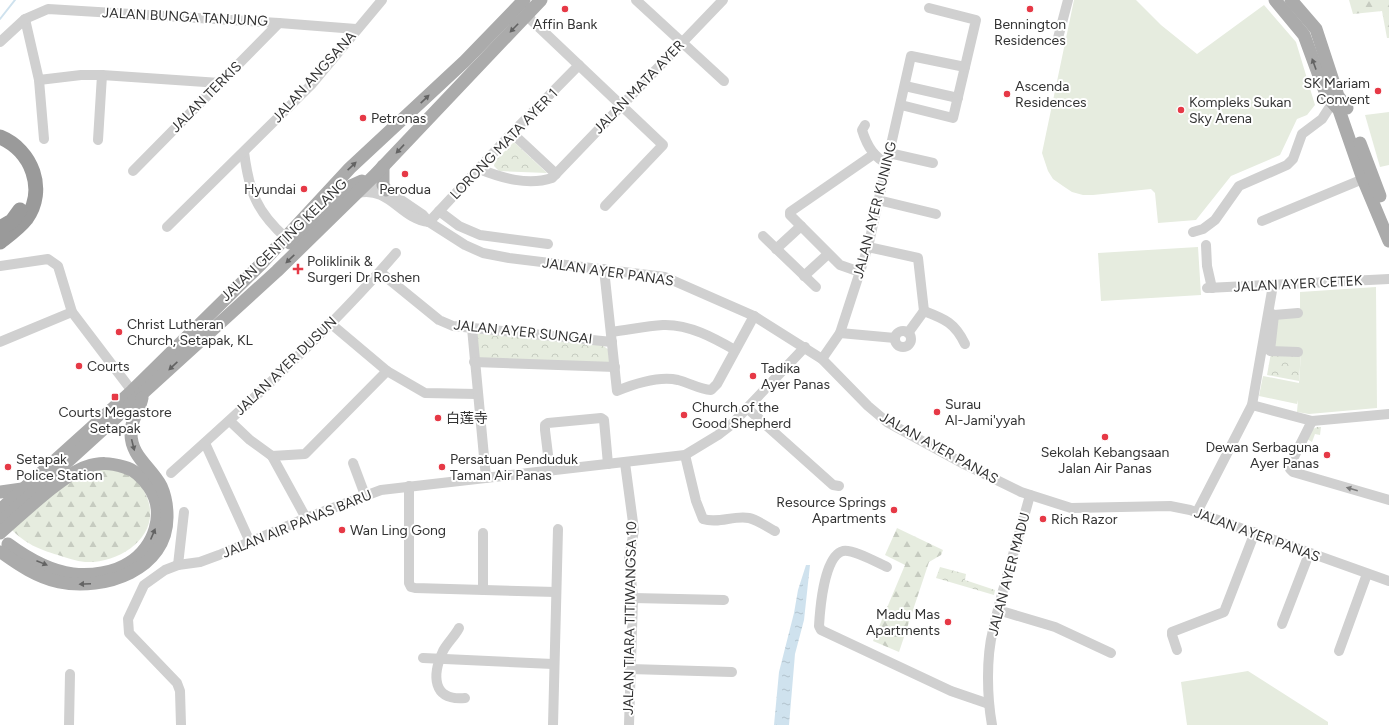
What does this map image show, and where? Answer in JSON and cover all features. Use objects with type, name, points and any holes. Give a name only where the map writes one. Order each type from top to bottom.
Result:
[{"type":"highway","points":[[0,137],[15,145],[29,160],[36,190],[32,206],[26,218],[18,228],[0,242]]},
{"type":"highway","points":[[0,148],[12,154],[21,165],[26,180],[26,190],[18,214],[0,228]]},
{"type":"main road","name":"JALAN GENTING KELANG","points":[[0,523],[138,393],[282,242],[350,168],[465,61],[524,0]]},
{"type":"main road","name":"JALAN GENTING KELANG","points":[[0,510],[138,393],[277,271],[369,182],[541,0]]},
{"type":"main road","points":[[1275,0],[1304,35],[1322,84],[1339,110],[1363,179],[1389,241]]},
{"type":"main road","points":[[1291,0],[1316,29],[1338,96],[1346,106],[1389,218]]},
{"type":"main road","points":[[383,166],[383,184],[386,190]]},
{"type":"main road","points":[[282,242],[293,242],[351,186],[362,181],[369,182]]},
{"type":"main road","points":[[4,548],[22,567],[40,576],[74,584],[112,581],[133,572],[150,558],[165,536],[167,514],[161,487],[136,454],[133,447],[132,424],[138,393]]},
{"type":"main road","points":[[0,533],[63,480],[85,467],[97,464],[114,464],[131,469],[146,482],[156,500],[157,521],[155,531],[146,547],[129,563],[112,571],[74,574],[59,570],[4,548]]},
{"type":"main road","points":[[0,492],[24,489]]},
{"type":"street","name":"JALAN ANGSANA","points":[[167,227],[310,85],[382,0]]},
{"type":"street","points":[[636,0],[724,81]]},
{"type":"street","name":"JALAN MATA AYER","points":[[556,174],[723,0]]},
{"type":"street","points":[[1058,38],[1068,0]]},
{"type":"street","points":[[901,105],[953,118],[976,20],[929,8]]},
{"type":"street","name":"JALAN BUNGA TANJUNG","points":[[0,42],[25,19],[48,9],[356,29]]},
{"type":"street","points":[[526,15],[663,145],[605,206]]},
{"type":"street","points":[[25,19],[39,80],[44,139]]},
{"type":"street","name":"JALAN TERKIS","points":[[133,171],[279,23]]},
{"type":"street","name":"JALAN AYER KUNING","points":[[822,359],[840,333],[868,246],[911,56],[965,67]]},
{"type":"street","name":"LORONG MATA AYER 1","points":[[429,222],[512,133],[579,65]]},
{"type":"street","points":[[39,80],[81,75],[102,75],[220,83]]},
{"type":"street","points":[[98,140],[102,75]]},
{"type":"street","points":[[905,86],[958,98]]},
{"type":"street","points":[[1193,232],[1203,229],[1215,220],[1239,186],[1290,162],[1293,159],[1302,134],[1322,118],[1333,102]]},
{"type":"street","points":[[865,124],[862,130],[863,135],[874,154],[880,160],[888,158],[932,163]]},
{"type":"street","points":[[479,169],[494,175],[516,180],[542,181],[552,178],[556,174],[512,133]]},
{"type":"street","points":[[244,152],[250,188],[260,209],[282,242]]},
{"type":"street","points":[[860,272],[840,265],[790,214],[792,209],[874,154]]},
{"type":"street","points":[[1262,221],[1363,179]]},
{"type":"street","name":"JALAN AYER PANAS","points":[[369,182],[386,190],[423,215],[429,222],[465,245],[483,252],[509,258],[604,269],[674,280],[754,316],[822,359],[868,406],[887,422],[1004,485],[1071,508],[1170,506],[1197,512],[1255,532],[1309,554],[1389,581]]},
{"type":"street","name":"JALAN AYER PANAS","points":[[358,193],[369,191],[380,193],[418,221],[429,222]]},
{"type":"street","points":[[878,200],[936,214]]},
{"type":"street","points":[[439,211],[459,226],[480,235],[548,244]]},
{"type":"street","points":[[776,250],[801,226]]},
{"type":"street","points":[[763,236],[816,287]]},
{"type":"street","name":"JALAN AYER CETEK","points":[[1206,245],[1206,266],[1209,288],[1389,279]]},
{"type":"street","points":[[840,333],[895,338],[898,346],[906,346],[911,340],[908,333],[924,311],[918,258],[868,246]]},
{"type":"street","name":"JALAN AYER DUSUN","points":[[171,473],[230,421],[330,323],[380,272],[396,253]]},
{"type":"street","points":[[804,276],[828,254]]},
{"type":"street","points":[[0,266],[48,259],[58,266],[72,312],[138,393]]},
{"type":"street","points":[[604,269],[617,391],[627,387],[666,379],[678,380],[711,390],[717,384],[754,316]]},
{"type":"street","name":"JALAN AYER SUNGAI","points":[[380,272],[439,320],[453,326],[611,337],[664,325],[688,328],[714,338],[736,350]]},
{"type":"street","points":[[1273,285],[1270,351],[1298,352]]},
{"type":"street","points":[[924,311],[947,320],[960,334],[965,344]]},
{"type":"street","points":[[0,342],[72,312]]},
{"type":"street","points":[[1271,313],[1298,314]]},
{"type":"street","points":[[1197,512],[1252,405],[1271,313]]},
{"type":"street","points":[[330,323],[387,371],[425,393],[477,394]]},
{"type":"street","points":[[472,328],[486,478]]},
{"type":"street","name":"JALAN AIR PANAS BARU","points":[[180,725],[180,695],[177,684],[129,633],[127,627],[128,619],[144,585],[165,570],[178,565],[200,562],[306,518],[381,490],[685,455],[718,435],[747,408],[805,347]]},
{"type":"street","points":[[474,362],[615,367]]},
{"type":"street","points":[[272,456],[305,454],[387,371]]},
{"type":"street","points":[[1252,405],[1312,421],[1389,414]]},
{"type":"street","points":[[747,408],[833,485],[839,486]]},
{"type":"street","points":[[550,471],[545,430],[545,426],[548,423],[601,418],[604,420],[608,464]]},
{"type":"street","points":[[230,421],[250,440],[272,456],[306,518]]},
{"type":"street","points":[[1312,421],[1290,465],[1290,469],[1294,472],[1389,500]]},
{"type":"street","points":[[205,443],[250,542]]},
{"type":"street","points":[[685,455],[696,501],[703,519],[710,521],[750,518],[775,531]]},
{"type":"street","name":"JALAN TIARA TITIWANGSA 10","points":[[625,462],[634,530],[629,558],[633,598],[629,725]]},
{"type":"street","points":[[353,463],[365,495]]},
{"type":"street","points":[[409,486],[409,583],[411,587],[556,592]]},
{"type":"street","name":"JALAN AYER MADU","points":[[992,725],[989,704],[989,658],[992,632],[1030,495]]},
{"type":"street","points":[[178,565],[184,512]]},
{"type":"street","points":[[553,725],[553,664],[558,529]]},
{"type":"street","points":[[1177,650],[1172,632],[1224,612],[1255,532]]},
{"type":"street","points":[[483,533],[483,590]]},
{"type":"street","points":[[887,567],[853,552],[843,551],[836,555],[828,571],[822,596],[819,626],[821,630],[951,691],[989,704]]},
{"type":"street","points":[[1282,624],[1309,554]]},
{"type":"street","points":[[1339,651],[1367,574]]},
{"type":"street","points":[[633,598],[724,600]]},
{"type":"street","points":[[998,610],[1055,627],[1111,653]]},
{"type":"street","points":[[459,628],[443,651],[437,675],[437,684],[441,693],[453,699],[465,698]]},
{"type":"street","points":[[423,658],[553,664]]},
{"type":"street","points":[[630,669],[732,672]]},
{"type":"street","points":[[69,725],[70,674]]},
{"type":"green space","name":"Kompleks Sukan Sky Arena","points":[[1074,0],[1136,0],[1161,25],[1197,54],[1264,5],[1296,42],[1315,105],[1307,115],[1297,119],[1280,155],[1231,176],[1196,220],[1158,223],[1155,193],[1151,189],[1093,195],[1083,195],[1072,192],[1053,179],[1048,171],[1042,153]]},
{"type":"green space","points":[[1349,0],[1389,0],[1389,38],[1387,38],[1382,11],[1353,14]]},
{"type":"green space","points":[[1389,112],[1389,165],[1380,167],[1365,115]]},
{"type":"green space","points":[[514,142],[547,173],[499,171],[494,166],[495,161]]},
{"type":"green space","points":[[1198,247],[1201,295],[1101,301],[1098,253]]},
{"type":"green space","points":[[1376,287],[1377,408],[1309,414],[1297,412],[1298,400],[1297,404],[1259,396],[1263,376],[1299,383],[1301,352],[1275,348],[1277,316],[1300,315],[1300,292]]},
{"type":"green space","points":[[476,332],[602,345],[609,350],[611,361],[608,363],[478,358]]},
{"type":"green space","points":[[1271,353],[1301,353],[1299,381],[1267,375]]},
{"type":"green space","points":[[1321,427],[1320,435],[1315,434],[1312,442],[1307,439],[1311,430]]},
{"type":"green space","points":[[99,469],[114,470],[129,474],[139,483],[146,495],[150,509],[149,522],[144,534],[136,544],[125,552],[112,558],[99,561],[78,561],[38,548],[22,539],[11,529],[62,487],[85,474]]},
{"type":"green space","points":[[897,528],[943,550],[941,555],[929,562],[899,652],[873,641],[905,565],[885,555]]},
{"type":"green space","points":[[940,567],[966,574],[965,580],[995,590],[994,595],[936,578]]},
{"type":"green space","points":[[1248,671],[1328,722],[1328,725],[1187,725],[1181,682]]},
{"type":"water","points":[[806,565],[810,565],[804,620],[795,654],[789,725],[774,725],[779,672],[794,613],[798,590]]},
{"type":"waterway","points":[[0,19],[15,0]]},
{"type":"place","name":"Affin Bank","points":[[565,9]]},
{"type":"place","name":"Bennington Residences","points":[[1030,9]]},
{"type":"place","name":"SK Mariam Convent","points":[[1378,91]]},
{"type":"place","name":"Ascenda Residences","points":[[1007,94]]},
{"type":"place","name":"Kompleks Sukan Sky Arena","points":[[1181,110]]},
{"type":"place","name":"Petronas","points":[[363,118]]},
{"type":"place","name":"Perodua","points":[[405,174]]},
{"type":"place","name":"Hyundai","points":[[304,189]]},
{"type":"place","name":"Poliklinik & Surgeri Dr Roshen","points":[[298,269]]},
{"type":"place","name":"Christ Lutheran Church, Setapak, KL","points":[[119,332]]},
{"type":"place","name":"Courts","points":[[79,366]]},
{"type":"place","name":"Tadika Ayer Panas","points":[[753,376]]},
{"type":"place","name":"Courts Megastore Setapak","points":[[115,397]]},
{"type":"place","name":"Surau Al-Jami'yyah","points":[[937,412]]},
{"type":"place","name":"Church of the Good Shepherd","points":[[684,415]]},
{"type":"place","name":"白莲寺","points":[[438,418]]},
{"type":"place","name":"Sekolah Kebangsaan Jalan Air Panas","points":[[1105,437]]},
{"type":"place","name":"Dewan Serbaguna Ayer Panas","points":[[1327,455]]},
{"type":"place","name":"Setapak Police Station","points":[[8,467]]},
{"type":"place","name":"Persatuan Penduduk Taman Air Panas","points":[[442,467]]},
{"type":"place","name":"Resource Springs Apartments","points":[[894,510]]},
{"type":"place","name":"Rich Razor","points":[[1043,519]]},
{"type":"place","name":"Wan Ling Gong","points":[[342,530]]},
{"type":"place","name":"Madu Mas Apartments","points":[[948,622]]}]
